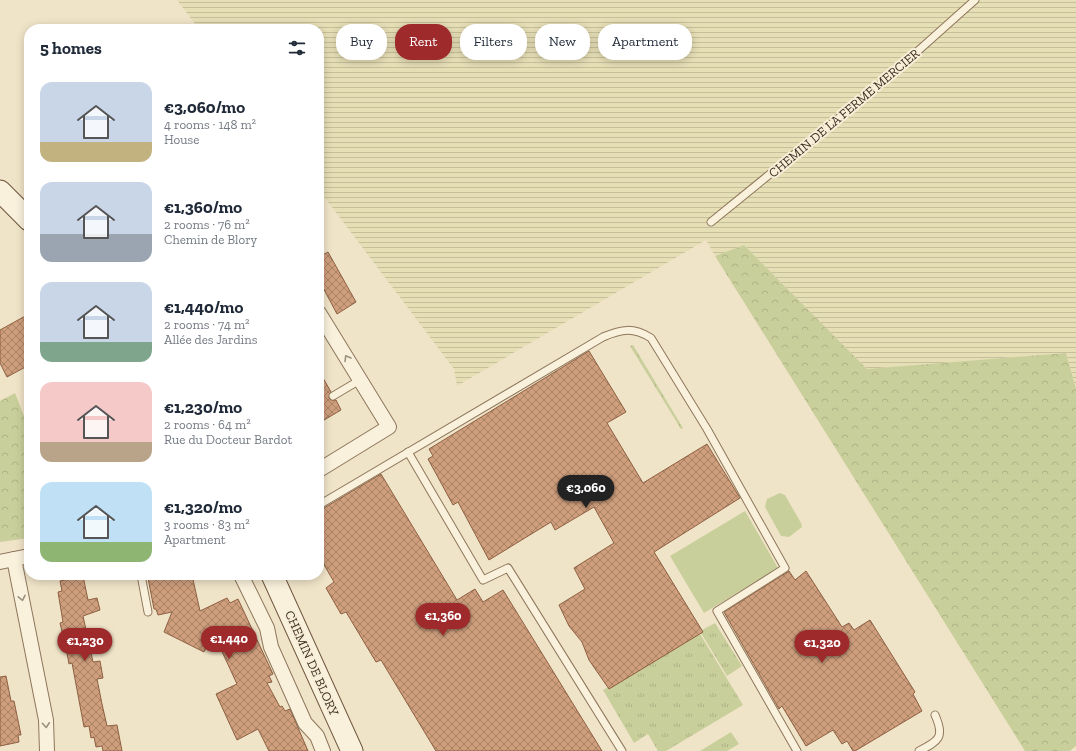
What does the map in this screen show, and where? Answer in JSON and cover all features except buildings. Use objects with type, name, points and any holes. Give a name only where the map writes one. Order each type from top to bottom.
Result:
[{"type":"street","points":[[0,191],[24,215]]},
{"type":"street","points":[[324,321],[389,427],[324,467]]},
{"type":"street","points":[[0,562],[24,557]]},
{"type":"street","points":[[14,559],[46,720],[47,751]]},
{"type":"street","points":[[244,580],[267,628],[271,647],[305,723],[317,736],[323,751]]},
{"type":"street","name":"CHEMIN DE BLORY","points":[[274,580],[352,751]]},
{"type":"lane","name":"CHEMIN DE LA FERME MERCIER","points":[[711,222],[876,88],[975,0]]},
{"type":"lane","points":[[324,502],[603,336],[627,330],[641,331],[652,338],[707,429],[785,568],[717,611],[797,751]]},
{"type":"lane","points":[[333,396],[360,380]]},
{"type":"lane","points":[[408,452],[484,580],[508,568],[622,751]]},
{"type":"lane","points":[[142,580],[148,612]]},
{"type":"lane","points":[[919,751],[933,744],[940,736],[941,727],[935,715]]},
{"type":"shaded area","points":[[177,0],[1076,0],[1076,389],[1066,353],[867,369],[744,245],[715,256],[706,240],[457,386],[454,369],[324,197],[324,24],[195,24]]},
{"type":"green space","points":[[744,245],[867,369],[1066,353],[1076,389],[1076,746],[1070,751],[1025,751],[715,256]]},
{"type":"green space","points":[[633,345],[683,428],[681,429],[630,346]]},
{"type":"green space","points":[[15,393],[24,416],[24,539],[0,542],[0,401]]},
{"type":"green space","points":[[780,493],[785,495],[802,527],[789,537],[781,536],[765,507],[767,499]]},
{"type":"green space","points":[[745,511],[778,568],[704,613],[670,556]]},
{"type":"green space","points":[[715,623],[742,666],[727,676],[701,633],[702,630]]},
{"type":"green space","points":[[700,634],[743,705],[666,751],[658,751],[648,734],[634,743],[603,690]]},
{"type":"green space","points":[[731,732],[739,744],[727,751],[700,751]]}]
